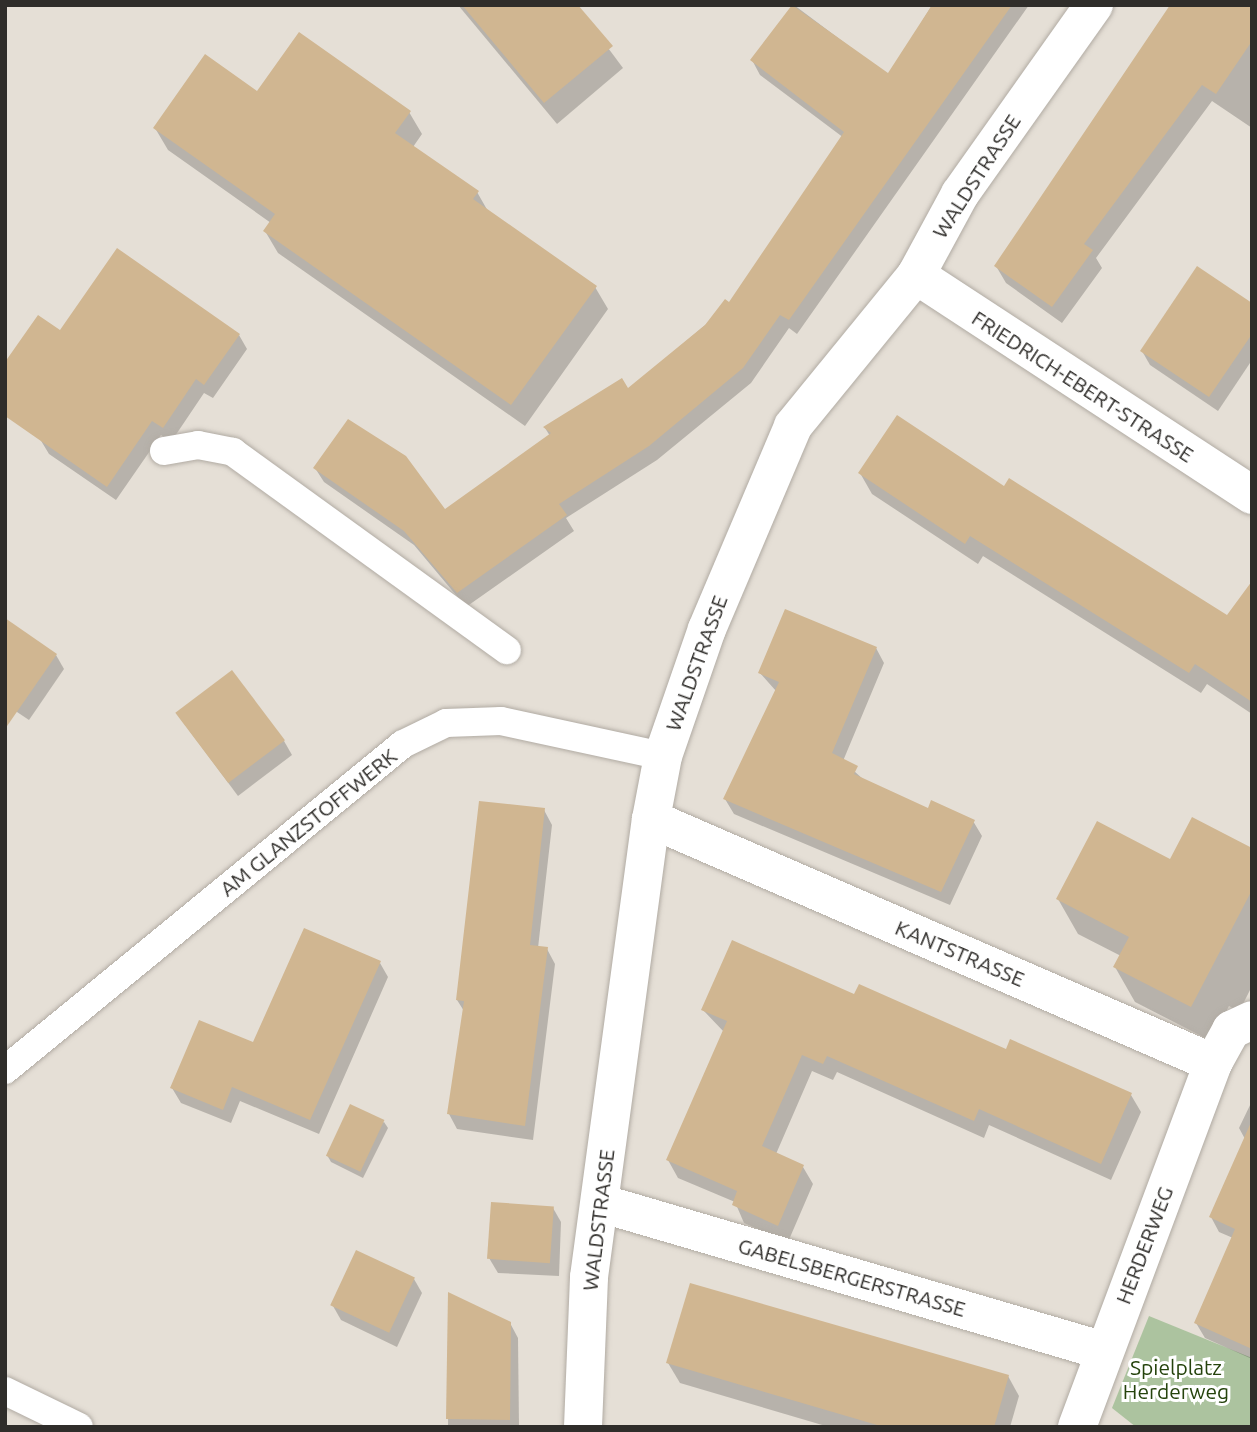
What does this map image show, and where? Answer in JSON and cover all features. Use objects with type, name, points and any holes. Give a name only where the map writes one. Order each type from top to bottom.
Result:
[{"type":"street","name":"WALDSTRASSE","points":[[583,1427],[600,1203],[651,819],[663,756],[746,530],[793,426],[916,275],[960,194],[1094,5]]},
{"type":"street","name":"FRIEDRICH-EBERT-STRASSE","points":[[916,275],[1252,495]]},
{"type":"street","name":"KANTSTRASSE","points":[[651,819],[1213,1063]]},
{"type":"street","points":[[1213,1063],[1231,1030],[1252,1020]]},
{"type":"street","name":"HERDERWEG","points":[[1077,1427],[1213,1063]]},
{"type":"street","name":"GABELSBERGERSTRASSE","points":[[600,1203],[1104,1351]]},
{"type":"lane","points":[[164,451],[198,445],[233,452],[507,650]]},
{"type":"lane","name":"AM GLANZSTOFFWERK","points":[[5,1070],[403,744],[446,723],[501,721],[663,756]]},
{"type":"lane","points":[[5,1391],[79,1427]]},
{"type":"green space","name":"Spielplatz Herderweg","points":[[1149,1316],[1252,1358],[1252,1427],[1136,1427],[1112,1408]]},
{"type":"building","points":[[462,5],[578,5],[613,46],[544,103]]},
{"type":"building","points":[[792,5],[888,73],[932,5],[1012,5],[789,320],[780,315],[743,368],[649,446],[559,504],[567,515],[457,593],[404,531],[313,468],[348,419],[406,456],[445,509],[551,433],[543,427],[622,378],[628,388],[705,325],[725,299],[729,302],[844,132],[750,60]]},
{"type":"building","points":[[1170,5],[1252,5],[1252,41],[1216,94],[1202,85],[1084,244],[1093,250],[1052,307],[994,266]]},
{"type":"building","points":[[299,32],[411,111],[395,133],[479,191],[473,199],[597,286],[511,405],[263,231],[275,214],[153,128],[205,54],[257,91]]},
{"type":"building","points":[[117,248],[240,334],[204,385],[196,379],[163,428],[152,421],[107,487],[5,416],[5,362],[38,315],[60,330]]},
{"type":"building","points":[[1197,266],[1252,303],[1252,334],[1209,397],[1140,351]]},
{"type":"building","points":[[897,415],[1004,486],[1009,478],[1227,615],[1252,581],[1252,702],[1195,664],[1189,673],[970,536],[965,544],[858,473]]},
{"type":"building","points":[[785,609],[877,647],[832,753],[858,766],[854,774],[928,808],[931,800],[975,820],[941,892],[723,799],[779,682],[758,673]]},
{"type":"building","points":[[5,618],[57,654],[5,729]]},
{"type":"building","points":[[232,670],[285,740],[228,783],[175,713]]},
{"type":"building","points":[[479,801],[545,808],[530,945],[548,947],[525,1126],[447,1114],[464,1001],[456,1000]]},
{"type":"building","points":[[1192,817],[1252,848],[1252,890],[1191,1007],[1113,967],[1129,937],[1056,899],[1097,821],[1170,859]]},
{"type":"building","points":[[304,928],[381,961],[310,1120],[232,1087],[223,1110],[170,1088],[199,1020],[253,1042]]},
{"type":"building","points":[[732,940],[854,994],[859,984],[1006,1049],[1010,1039],[1132,1093],[1101,1164],[979,1109],[974,1121],[827,1056],[823,1064],[802,1055],[762,1146],[804,1165],[778,1226],[732,1205],[737,1191],[666,1160],[727,1021],[701,1010]]},
{"type":"building","points":[[350,1104],[384,1120],[360,1172],[326,1156]]},
{"type":"building","points":[[1252,1120],[1252,1349],[1194,1323],[1235,1229],[1209,1217]]},
{"type":"building","points":[[491,1202],[554,1206],[550,1263],[487,1259]]},
{"type":"building","points":[[356,1250],[415,1277],[389,1333],[330,1305]]},
{"type":"building","points":[[690,1283],[1009,1375],[994,1427],[884,1427],[666,1363]]},
{"type":"building","points":[[448,1292],[511,1322],[510,1420],[446,1419]]}]
